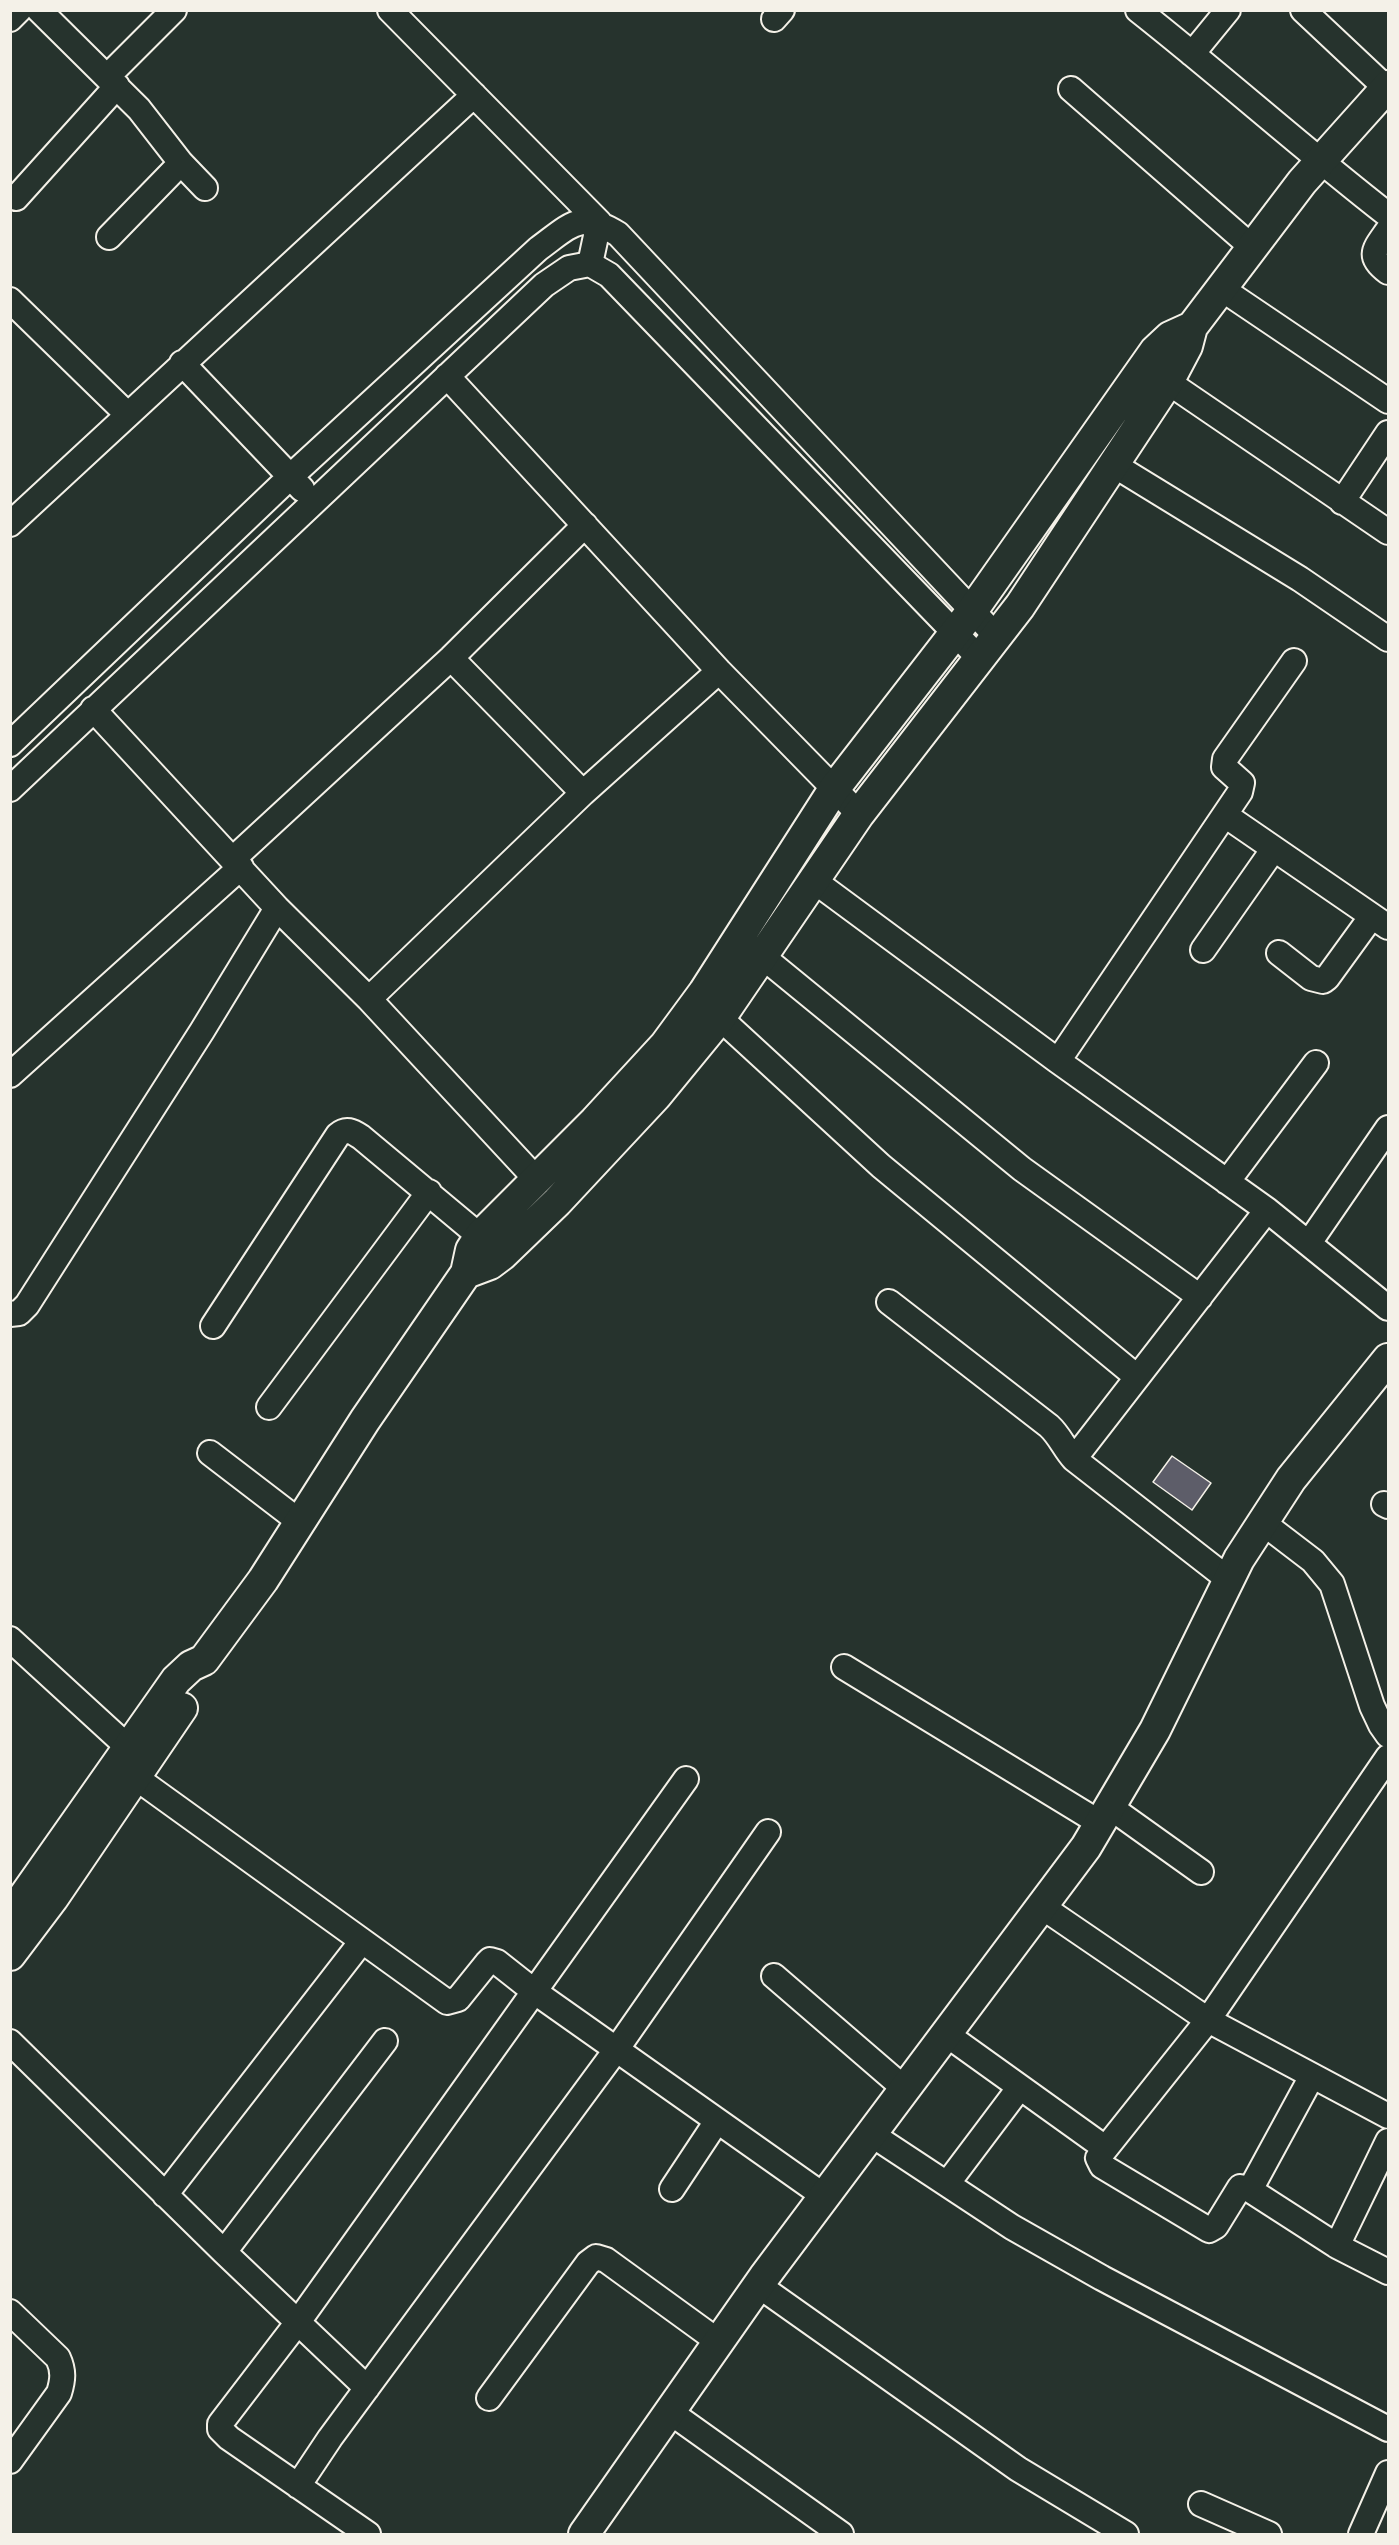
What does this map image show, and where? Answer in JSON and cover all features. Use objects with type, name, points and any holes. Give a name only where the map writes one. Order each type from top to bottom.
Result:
[{"type":"street","points":[[10,19],[19,10]]},
{"type":"street","points":[[39,10],[113,81],[139,109],[181,163],[205,188]]},
{"type":"street","points":[[16,198],[174,10]]},
{"type":"street","points":[[390,10],[599,222],[618,234],[963,622]]},
{"type":"street","points":[[1138,10],[1320,162],[1389,215]]},
{"type":"street","points":[[1192,54],[1228,10]]},
{"type":"street","points":[[466,1273],[490,1264],[502,1255],[605,1130],[646,1087],[720,1018],[859,814],[989,648],[1168,382],[1187,346],[1192,327],[1302,182],[1388,87],[1303,10]]},
{"type":"street","points":[[1071,89],[1253,248]]},
{"type":"street","points":[[11,521],[474,95]]},
{"type":"street","points":[[109,237],[181,163]]},
{"type":"street","points":[[10,744],[290,477],[538,249],[581,221],[599,222]]},
{"type":"street","points":[[590,264],[599,222]]},
{"type":"street","points":[[1389,230],[1375,250],[1374,256],[1376,261],[1389,272]]},
{"type":"street","points":[[10,789],[544,285],[569,268],[590,264],[609,274],[989,648]]},
{"type":"street","points":[[1222,289],[1389,401]]},
{"type":"street","points":[[10,300],[127,414]]},
{"type":"street","points":[[646,1087],[834,789],[963,622],[1155,351],[1170,337],[1192,327]]},
{"type":"street","points":[[182,363],[314,502]]},
{"type":"street","points":[[447,376],[719,671],[859,814]]},
{"type":"street","points":[[1168,382],[1389,532]]},
{"type":"street","points":[[1342,502],[1389,433]]},
{"type":"street","points":[[1114,465],[1300,579],[1389,639]]},
{"type":"street","points":[[10,1075],[237,863],[451,658],[585,525]]},
{"type":"street","points":[[451,658],[583,793]]},
{"type":"street","points":[[1058,1061],[1240,792],[1242,783],[1224,767],[1224,759],[1294,661]]},
{"type":"street","points":[[369,999],[583,793],[719,671]]},
{"type":"street","points":[[93,709],[277,908],[369,999],[537,1180]]},
{"type":"street","points":[[1225,815],[1380,922],[1323,981],[1311,978],[1279,953]]},
{"type":"street","points":[[1203,950],[1273,850]]},
{"type":"street","points":[[813,880],[1058,1061],[1267,1210],[1389,1308]]},
{"type":"street","points":[[10,1314],[19,1313],[27,1305],[202,1031],[277,908]]},
{"type":"street","points":[[763,957],[1022,1169],[1200,1297]]},
{"type":"street","points":[[720,1018],[881,1166],[1137,1377]]},
{"type":"street","points":[[1227,1182],[1316,1063]]},
{"type":"street","points":[[1308,1243],[1389,1128]]},
{"type":"street","points":[[10,1916],[183,1673],[204,1660],[263,1580],[372,1410],[466,1273],[471,1250],[480,1236],[537,1180],[605,1130]]},
{"type":"street","points":[[213,1326],[332,1144],[343,1131],[355,1133],[429,1192],[502,1255]]},
{"type":"street","points":[[269,1407],[429,1192]]},
{"type":"street","points":[[1074,1459],[1267,1210]]},
{"type":"street","points":[[890,1302],[1050,1426],[1074,1459],[1228,1579]]},
{"type":"street","points":[[584,2535],[758,2285],[1086,1847],[1155,1730],[1228,1579],[1262,1522],[1292,1479],[1389,1359]]},
{"type":"street","points":[[210,1453],[300,1522]]},
{"type":"street","points":[[1262,1522],[1313,1561],[1332,1584],[1372,1706],[1381,1725],[1389,1735]]},
{"type":"street","points":[[10,1639],[129,1748]]},
{"type":"street","points":[[13,1947],[53,1898],[199,1682],[204,1660]]},
{"type":"street","points":[[844,1667],[1105,1815],[1200,1872]]},
{"type":"street","points":[[1389,1757],[1208,2020],[1098,2158],[1099,2163],[1209,2230],[1216,2226],[1240,2187],[1250,2190],[1337,2246],[1389,2272]]},
{"type":"street","points":[[135,1777],[447,2002],[458,1999],[490,1960],[497,1962],[616,2050],[824,2196]]},
{"type":"street","points":[[368,2535],[229,2438],[220,2429],[220,2424],[298,2322],[686,1779]]},
{"type":"street","points":[[298,2486],[367,2388],[616,2050],[768,1832]]},
{"type":"street","points":[[1041,1906],[1208,2020],[1389,2116]]},
{"type":"street","points":[[165,2194],[362,1941]]},
{"type":"street","points":[[774,1976],[905,2089]]},
{"type":"street","points":[[946,2034],[1105,2148]]},
{"type":"street","points":[[224,2252],[386,2041]]},
{"type":"street","points":[[10,2042],[224,2252],[367,2388]]},
{"type":"street","points":[[1250,2190],[1312,2076]]},
{"type":"street","points":[[947,2184],[1020,2088]]},
{"type":"street","points":[[672,2189],[717,2121]]},
{"type":"street","points":[[871,2134],[1012,2227],[1102,2278],[1389,2429]]},
{"type":"street","points":[[1337,2246],[1389,2141]]},
{"type":"street","points":[[489,2398],[588,2263],[596,2257],[606,2260],[719,2342]]},
{"type":"street","points":[[758,2285],[1018,2469],[1126,2535]]},
{"type":"street","points":[[10,2312],[58,2358],[62,2367],[63,2380],[59,2393],[10,2461]]},
{"type":"street","points":[[670,2412],[841,2535]]},
{"type":"street","points":[[1361,2535],[1389,2473]]},
{"type":"street","points":[[1201,2504],[1269,2535]]},
{"type":"building","points":[[1172,1456],[1211,1483],[1192,1510],[1153,1482]]}]
